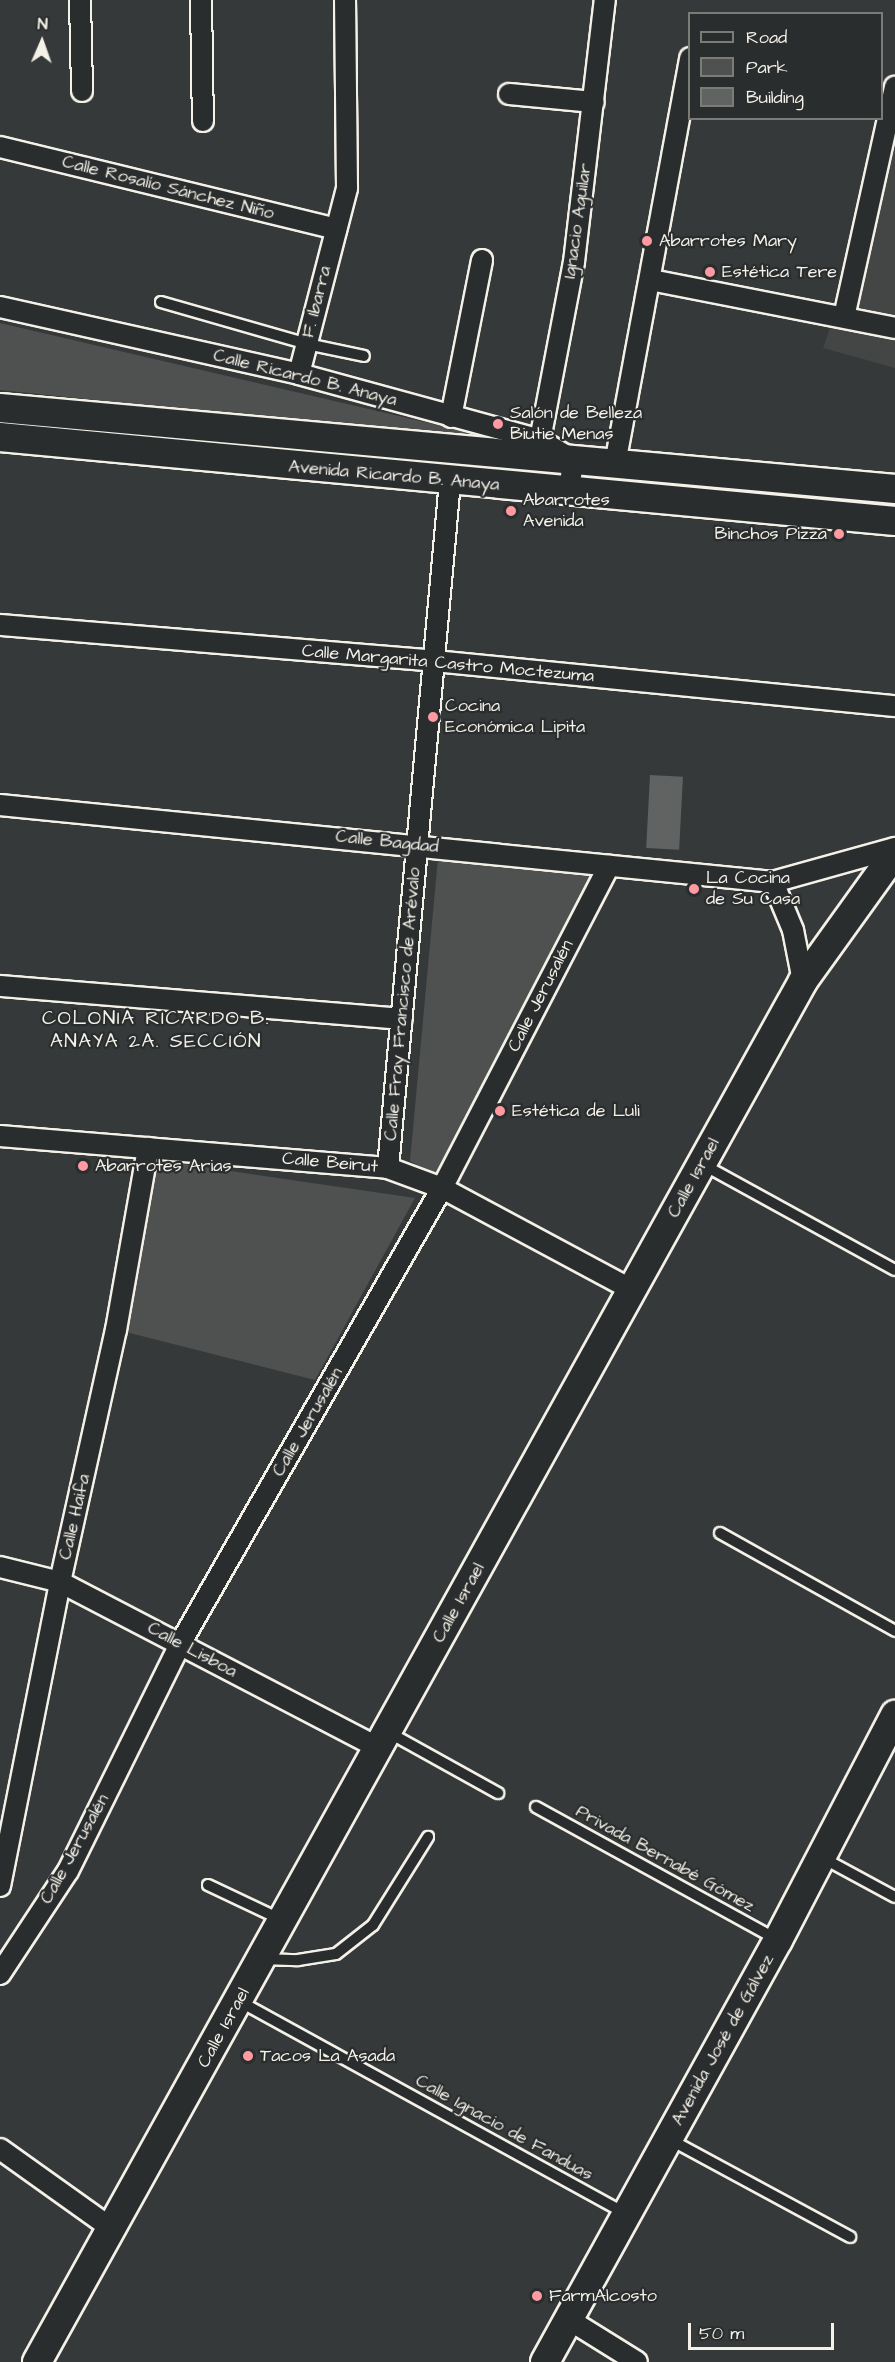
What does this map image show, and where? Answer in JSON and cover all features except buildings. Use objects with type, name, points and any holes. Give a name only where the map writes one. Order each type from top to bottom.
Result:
[{"type":"main road","name":"Avenida Ricardo B. Anaya","points":[[0,408],[895,489]]},
{"type":"main road","name":"Avenida Ricardo B. Anaya","points":[[0,437],[450,482],[895,521]]},
{"type":"main road","name":"Calle Israel","points":[[37,2362],[803,981],[895,853]]},
{"type":"main road","name":"Avenida José de Gálvez","points":[[545,2362],[778,1940],[819,1856],[895,1715]]},
{"type":"street","points":[[80,0],[82,91]]},
{"type":"street","points":[[201,0],[203,121]]},
{"type":"street","name":"F. Ibarra","points":[[299,374],[347,188],[345,0]]},
{"type":"street","name":"Ignacio Aguilar","points":[[540,440],[574,262],[605,0]]},
{"type":"street","points":[[615,464],[651,280],[688,69]]},
{"type":"street","points":[[843,317],[895,87]]},
{"type":"street","points":[[509,94],[594,102]]},
{"type":"street","name":"Calle Rosalío Sánchez Niño","points":[[0,147],[336,229]]},
{"type":"street","points":[[451,417],[482,260]]},
{"type":"street","points":[[651,280],[895,328]]},
{"type":"street","name":"Calle Ricardo B. Anaya","points":[[0,307],[299,374],[540,440],[573,460]]},
{"type":"street","points":[[569,492],[573,460]]},
{"type":"street","name":"Calle Fray Francisco de Arévalo","points":[[388,1168],[450,482]]},
{"type":"street","name":"Calle Margarita Castro Moctezuma","points":[[0,625],[434,661],[895,706]]},
{"type":"street","name":"Calle Bagdad","points":[[0,804],[417,844],[773,882],[895,848]]},
{"type":"street","name":"Calle Jerusalén","points":[[0,1974],[68,1871],[180,1644],[442,1188],[609,866]]},
{"type":"street","points":[[773,882],[793,930],[803,981]]},
{"type":"street","points":[[0,986],[402,1019]]},
{"type":"street","name":"Calle Beirut","points":[[0,1136],[388,1168],[442,1188],[632,1290]]},
{"type":"street","name":"Calle Haifa","points":[[0,1886],[60,1582],[117,1330],[148,1148]]},
{"type":"street","name":"Calle Lisboa","points":[[0,1568],[60,1582],[180,1644],[383,1740]]},
{"type":"street","points":[[0,2149],[112,2229]]},
{"type":"street","points":[[568,2319],[638,2362]]},
{"type":"lane","points":[[161,302],[307,344],[364,356]]},
{"type":"lane","points":[[702,1164],[895,1270]]},
{"type":"lane","points":[[720,1533],[895,1631]]},
{"type":"lane","points":[[383,1740],[498,1793]]},
{"type":"lane","name":"Privada Bernabé Gómez","points":[[536,1807],[778,1940]]},
{"type":"lane","points":[[262,1959],[298,1960],[336,1953],[373,1924],[428,1837]]},
{"type":"lane","points":[[819,1856],[895,1897]]},
{"type":"lane","points":[[208,1885],[283,1920]]},
{"type":"lane","name":"Calle Ignacio de Fanduas","points":[[239,2001],[627,2214]]},
{"type":"lane","points":[[669,2139],[850,2238]]},
{"type":"shaded area","points":[[895,143],[895,368],[823,348]]},
{"type":"green space","points":[[0,323],[523,445],[0,390]]},
{"type":"green space","points":[[438,858],[592,873],[438,1177],[410,1161]]},
{"type":"green space","points":[[148,1159],[415,1198],[315,1380],[118,1330]]},
{"type":"place","name":"Abarrotes Mary","points":[[647,241]]},
{"type":"place","name":"Estética Tere","points":[[710,272]]},
{"type":"place","name":"Salón de Belleza Biutie Menas","points":[[498,424]]},
{"type":"place","name":"Abarrotes Avenida","points":[[511,511]]},
{"type":"place","name":"Binchos Pizza","points":[[839,534]]},
{"type":"place","name":"Cocina Económica Lipita","points":[[433,717]]},
{"type":"place","name":"La Cocina de Su Casa","points":[[694,889]]},
{"type":"place","name":"Estética de Luli","points":[[500,1111]]},
{"type":"place","name":"Abarrotes Arias","points":[[83,1166]]},
{"type":"place","name":"Tacos La Asada","points":[[248,2056]]},
{"type":"place","name":"FarmAlcosto","points":[[537,2296]]},
{"type":"district","name":"COLONIA RICARDO B. ANAYA 2A. SECCIÓN","points":[[156,1030]]}]
